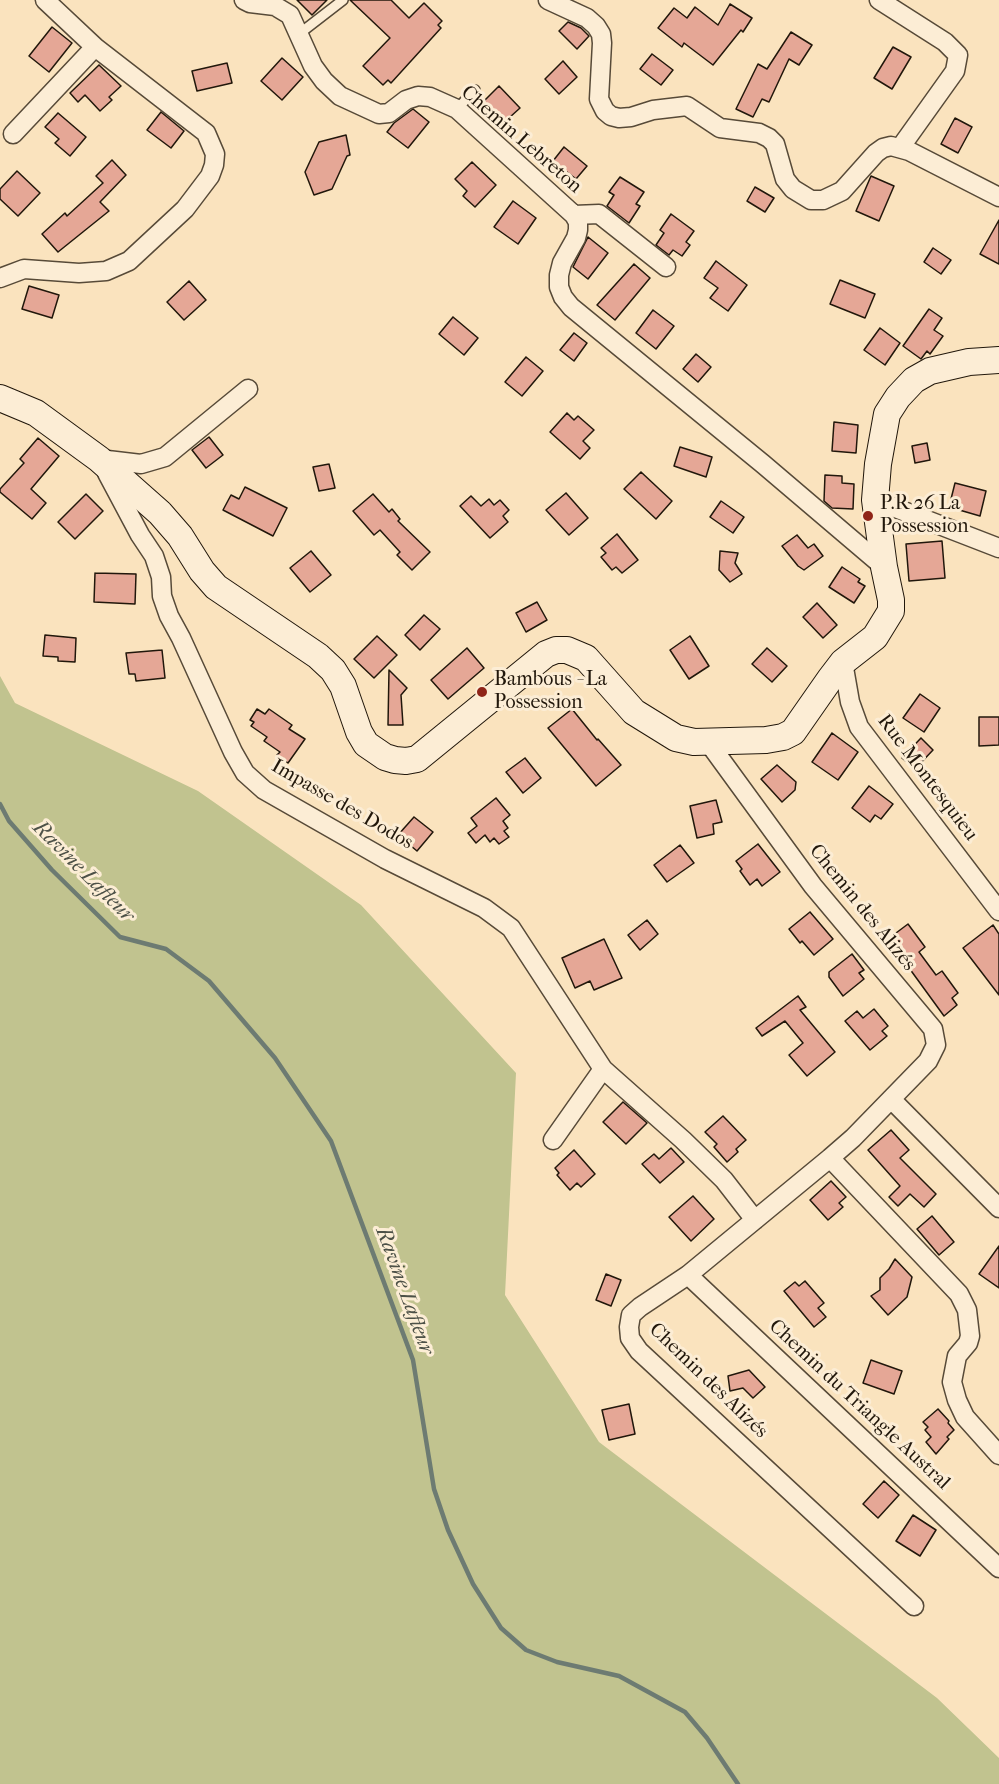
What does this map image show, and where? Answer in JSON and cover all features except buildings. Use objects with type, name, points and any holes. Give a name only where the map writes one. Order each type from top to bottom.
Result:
[{"type":"main road","points":[[0,398],[36,413],[99,459],[160,513],[180,536],[202,571],[216,587],[318,656],[333,670],[344,686],[359,732],[366,744],[385,757],[395,760],[417,759],[546,654],[556,650],[567,650],[586,658],[634,712],[676,738],[694,742],[766,740],[783,737],[793,732],[843,662],[875,637],[891,611],[875,500],[878,464],[887,414],[898,397],[914,380],[930,371],[969,362],[999,360]]},
{"type":"street","points":[[0,278],[24,269],[79,273],[106,271],[129,261],[185,209],[210,176],[215,154],[206,133],[95,47],[45,0]]},
{"type":"street","name":"Chemin Lebreton","points":[[244,0],[283,9],[290,15],[313,66],[324,81],[340,96],[373,112],[384,114],[389,113],[406,100],[418,96],[430,97],[457,109],[574,215],[578,222],[578,230],[562,263],[559,275],[559,287],[571,307],[764,464],[884,567]]},
{"type":"street","points":[[548,0],[587,18],[601,34],[599,99],[605,111],[611,116],[631,117],[653,110],[687,106],[720,128],[759,133],[775,144],[786,179],[793,189],[811,200],[823,200],[842,191],[883,148],[900,148],[999,197]]},
{"type":"street","points":[[879,0],[945,42],[957,55],[956,71],[900,148]]},
{"type":"street","points":[[13,134],[95,47]]},
{"type":"street","points":[[574,215],[599,214],[666,267]]},
{"type":"street","points":[[99,459],[141,464],[165,457],[248,389]]},
{"type":"street","name":"Impasse des Dodos","points":[[99,459],[140,536],[154,556],[161,577],[162,596],[169,616],[233,752],[245,772],[264,790],[385,859],[484,908],[511,928],[603,1069],[700,1156],[724,1180],[755,1220]]},
{"type":"street","points":[[875,500],[999,548]]},
{"type":"street","name":"Rue Montesquieu","points":[[843,662],[850,702],[859,727],[999,911]]},
{"type":"street","name":"Chemin des Alizés","points":[[708,742],[813,886],[933,1029],[936,1045],[928,1061],[831,1158],[688,1275],[640,1307],[631,1316],[630,1338],[648,1359],[914,1606]]},
{"type":"street","points":[[553,1140],[603,1069]]},
{"type":"street","points":[[891,1099],[999,1208]]},
{"type":"street","points":[[831,1158],[959,1294],[967,1310],[970,1336],[968,1343],[957,1356],[952,1382],[965,1417],[999,1455]]},
{"type":"street","name":"Chemin du Triangle Austral","points":[[688,1275],[999,1568]]},
{"type":"lane","points":[[299,34],[343,0]]},
{"type":"lane","points":[[457,109],[475,90]]},
{"type":"green space","points":[[0,676],[15,703],[198,791],[361,905],[516,1073],[505,1295],[599,1442],[937,1698],[999,1758],[999,1784],[0,1784]]},
{"type":"waterway","name":"Ravine Lafleur","points":[[0,804],[9,821],[52,870],[120,937],[166,949],[209,981],[275,1058],[331,1141],[413,1360],[434,1489],[448,1530],[473,1584],[501,1628],[526,1650],[557,1662],[619,1676],[685,1712],[707,1738],[738,1784]]},
{"type":"place","name":"P.R 26 La Possession","points":[[868,516]]},
{"type":"place","name":"Bambous - La Possession","points":[[482,692]]}]
